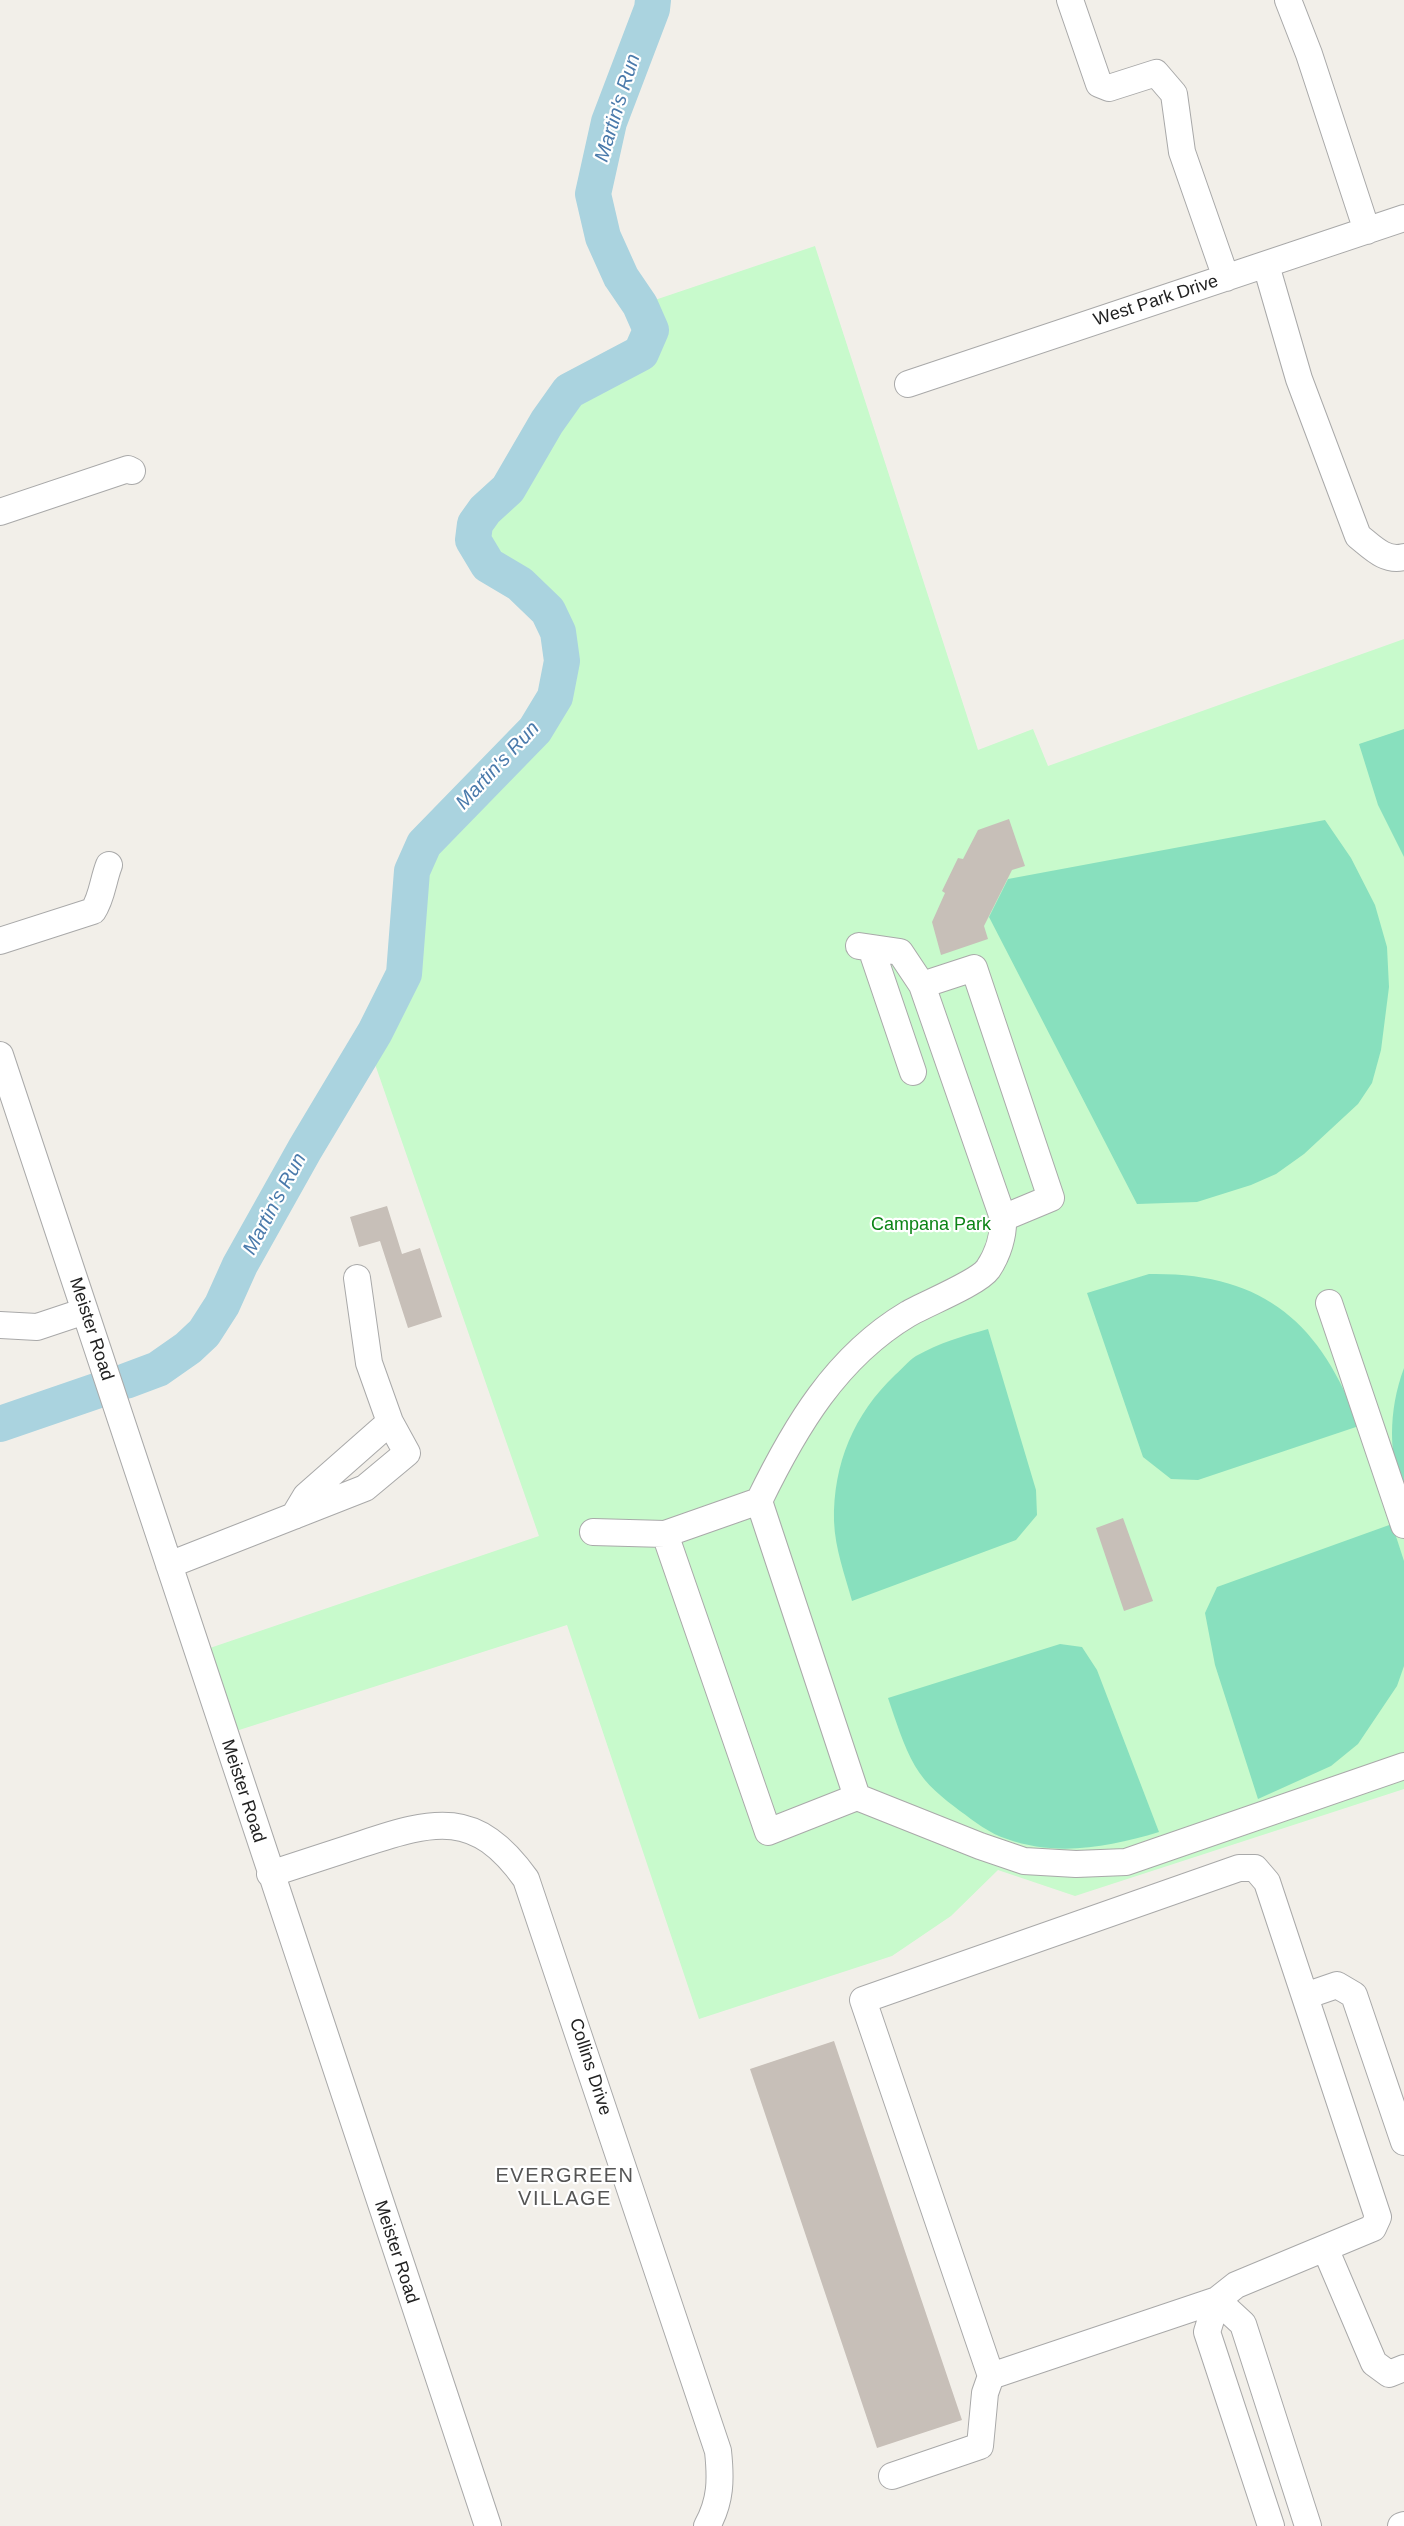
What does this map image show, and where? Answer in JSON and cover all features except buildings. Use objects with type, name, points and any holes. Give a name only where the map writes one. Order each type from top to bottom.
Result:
[{"type":"street","points":[[1070,0],[1099,84],[1109,88],[1156,73],[1174,94],[1182,152],[1226,278]]},
{"type":"street","points":[[1288,0],[1309,54],[1367,231]]},
{"type":"street","name":"West Park Drive","points":[[908,384],[1404,218]]},
{"type":"street","points":[[1266,265],[1299,379],[1358,536],[1379,554],[1397,558],[1404,556]]},
{"type":"street","points":[[0,512],[128,470],[132,471]]},
{"type":"street","points":[[0,941],[93,911],[99,903],[102,884],[109,865]]},
{"type":"street","points":[[592,1532],[665,1534],[759,1501],[789,1440],[843,1365],[877,1336],[908,1314],[987,1271],[1004,1233],[1003,1218],[922,985],[900,951],[865,947],[913,1072]]},
{"type":"street","points":[[922,985],[974,968],[1051,1198],[1003,1218]]},
{"type":"street","name":"Meister Road","points":[[0,1055],[488,2526]]},
{"type":"street","points":[[169,1565],[365,1488],[406,1453],[390,1422],[369,1363],[357,1278]]},
{"type":"street","points":[[1329,1303],[1404,1525]]},
{"type":"street","points":[[0,1325],[38,1327],[85,1311]]},
{"type":"street","points":[[294,1516],[306,1496],[390,1422]]},
{"type":"street","points":[[759,1501],[857,1797]]},
{"type":"street","points":[[665,1534],[768,1832],[857,1797],[1024,1861],[1076,1864],[1126,1862],[1404,1766]]},
{"type":"street","name":"Collins Drive","points":[[270,1874],[411,1827],[447,1825],[482,1835],[497,1845],[511,1857],[526,1879],[718,2451],[721,2478],[719,2496],[714,2514],[707,2526]]},
{"type":"street","points":[[892,2476],[980,2446],[985,2393],[991,2376],[863,2000],[1239,1869],[1255,1869],[1267,1881],[1378,2217],[1373,2228],[1236,2285],[1217,2300],[991,2376]]},
{"type":"street","points":[[1305,1996],[1337,1985],[1354,1995],[1394,2080],[1404,2142]]},
{"type":"street","points":[[1325,2248],[1374,2363],[1389,2374],[1404,2368]]},
{"type":"street","points":[[1217,2300],[1207,2332],[1271,2526]]},
{"type":"street","points":[[1217,2300],[1243,2324],[1308,2526]]},
{"type":"green space","name":"Campana Park","points":[[815,246],[978,750],[1033,729],[1048,766],[1404,639],[1404,1789],[1075,1896],[998,1870],[951,1916],[892,1956],[699,2019],[567,1625],[236,1731],[207,1649],[539,1536],[368,1044],[404,974],[412,871],[424,844],[535,730],[555,697],[562,661],[558,632],[548,611],[520,584],[488,565],[473,540],[475,524],[485,510],[508,489],[547,422],[569,391],[641,353],[651,330],[640,305]]},
{"type":"green space","points":[[1404,729],[1404,857],[1378,805],[1359,744]]},
{"type":"green space","points":[[1325,820],[1351,858],[1375,905],[1387,947],[1389,987],[1381,1050],[1372,1083],[1358,1104],[1304,1154],[1276,1174],[1251,1185],[1197,1202],[1137,1204],[989,917],[1008,879]]},
{"type":"green space","points":[[1149,1274],[1189,1276],[1225,1282],[1256,1294],[1282,1310],[1306,1332],[1326,1358],[1344,1390],[1359,1426],[1198,1480],[1171,1479],[1143,1457],[1087,1293]]},
{"type":"green space","points":[[988,1329],[1036,1490],[1037,1515],[1016,1540],[852,1601],[838,1552],[834,1521],[837,1480],[842,1460],[857,1423],[881,1390],[913,1358],[960,1337]]},
{"type":"green space","points":[[1404,1368],[1404,1499],[1395,1466],[1392,1434],[1395,1401]]},
{"type":"green space","points":[[1392,1524],[1404,1561],[1404,1666],[1397,1686],[1358,1744],[1331,1766],[1258,1799],[1215,1665],[1205,1613],[1217,1587]]},
{"type":"green space","points":[[1060,1644],[1082,1647],[1097,1670],[1159,1832],[1102,1846],[1064,1849],[1045,1848],[1007,1839],[982,1827],[941,1796],[915,1766],[888,1698]]},
{"type":"waterway","name":"Martin's Run","points":[[126,1381],[158,1369],[188,1348],[204,1333],[222,1305],[240,1265],[305,1149],[375,1032],[404,974],[412,871],[424,844],[535,730],[555,697],[562,661],[558,632],[548,611],[520,584],[488,565],[473,540],[475,524],[485,510],[508,489],[547,422],[569,391],[641,353],[651,330],[640,305],[621,277],[603,237],[593,194],[609,122],[652,9],[653,0]]},
{"type":"waterway","name":"Martin's Run","points":[[0,1424],[99,1390]]},
{"type":"district","name":"EVERGREEN VILLAGE","points":[[565,2188]]}]
